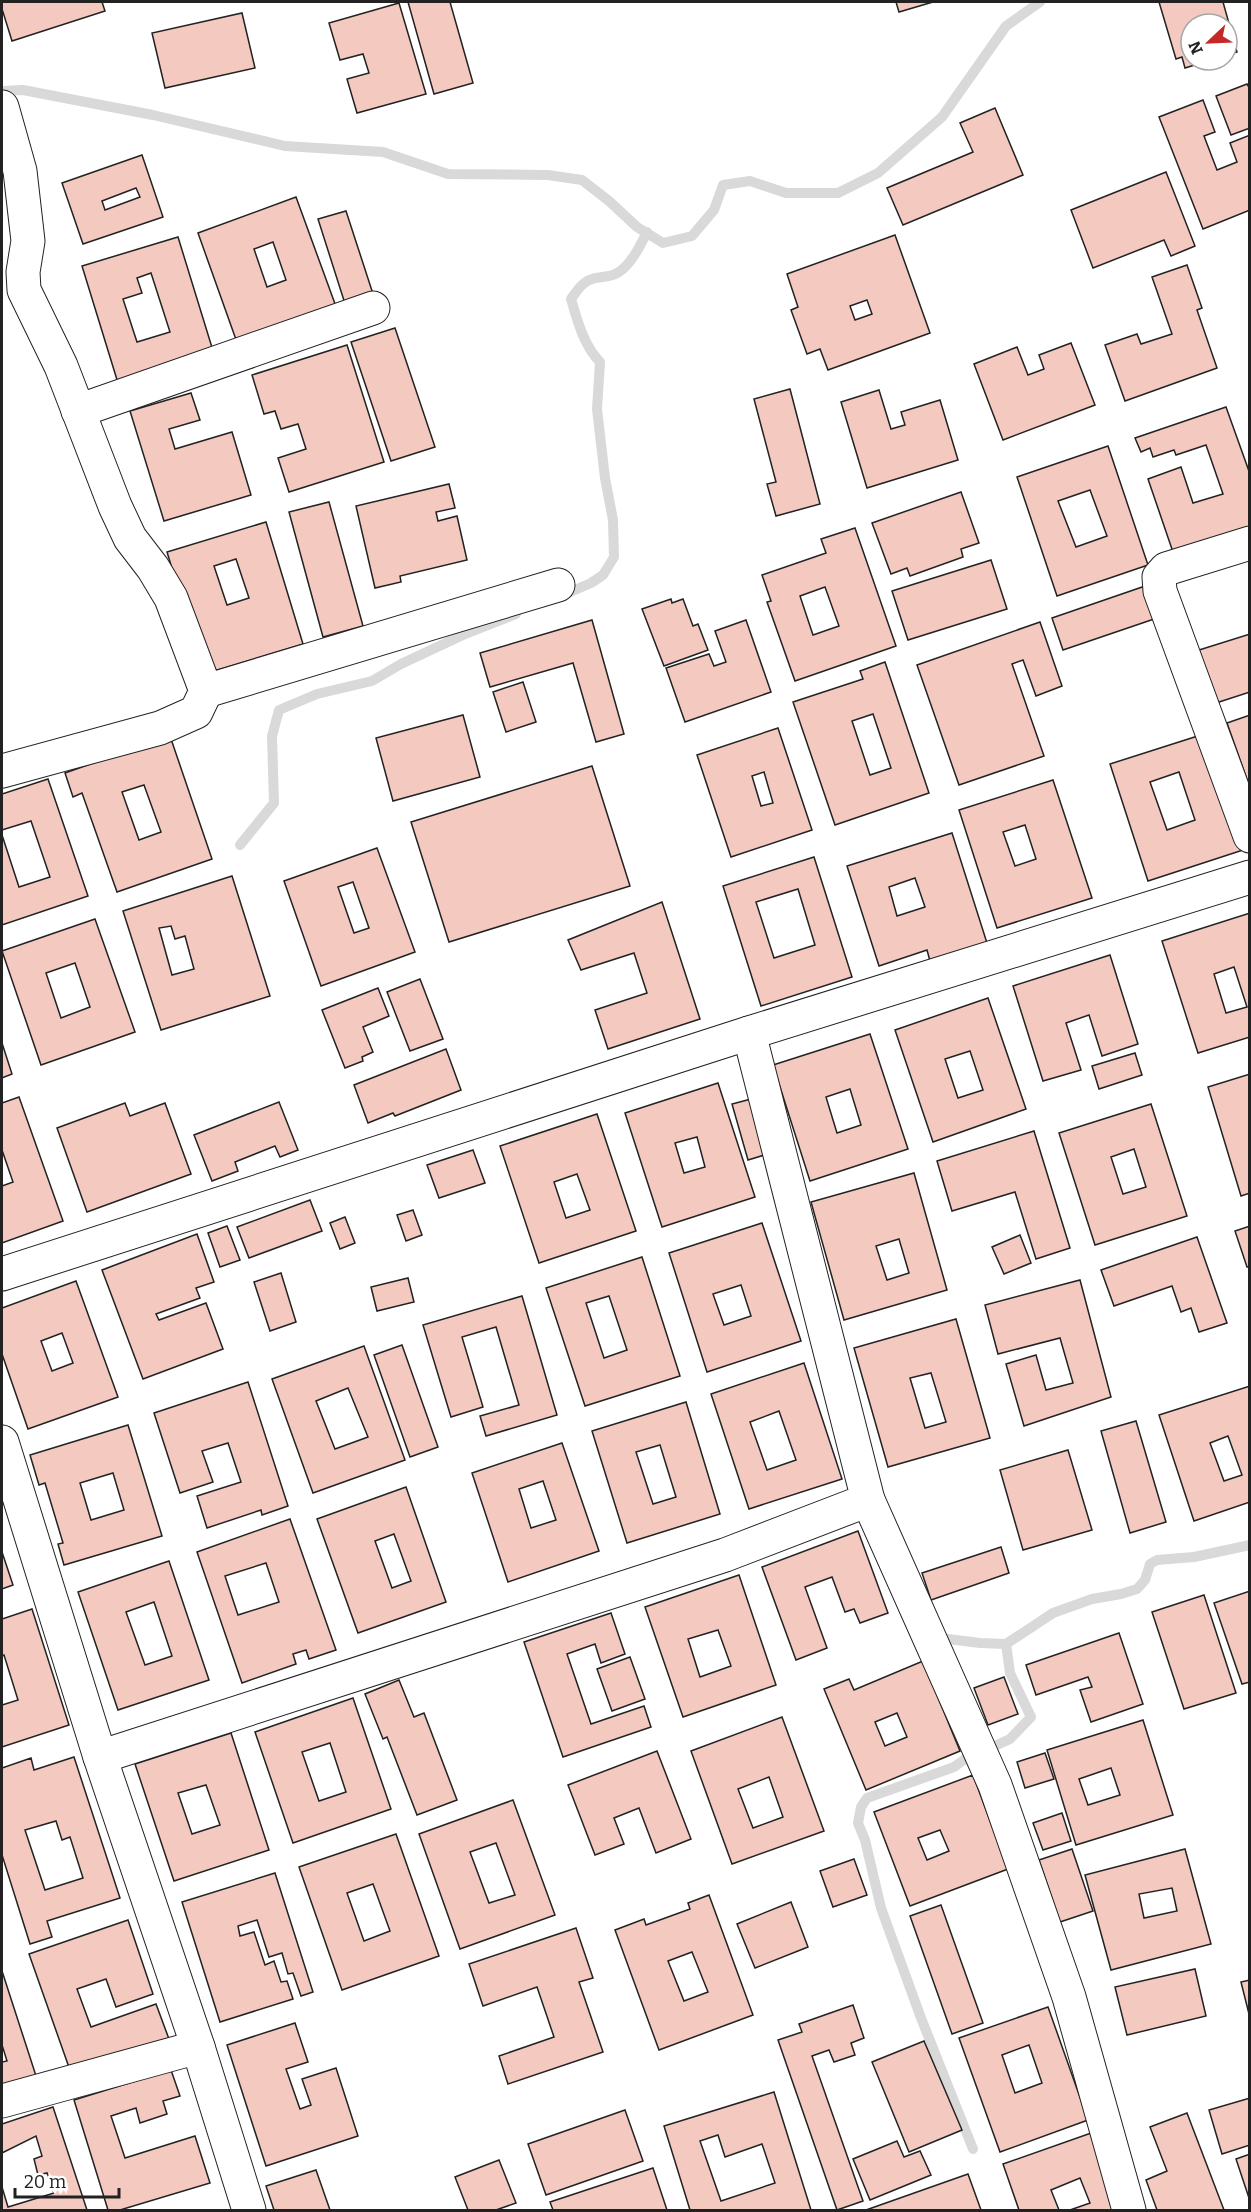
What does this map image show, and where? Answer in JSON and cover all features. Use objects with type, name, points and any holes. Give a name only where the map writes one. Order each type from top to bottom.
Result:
[{"type":"street","points":[[2,107],[20,171],[28,241],[23,272],[24,290],[61,366],[115,507],[130,538],[153,568],[171,598],[206,691],[196,712],[160,728],[2,771]]},
{"type":"street","points":[[78,411],[373,308]]},
{"type":"street","points":[[1250,543],[1166,569],[1159,578],[1160,591],[1250,836]]},
{"type":"street","points":[[206,691],[558,585]]},
{"type":"street","points":[[2,1274],[749,1033],[1250,877]]},
{"type":"street","points":[[749,1033],[868,1500],[995,1785],[1069,1997],[1129,2211]]},
{"type":"street","points":[[2,1442],[100,1757],[198,2047],[249,2211]]},
{"type":"street","points":[[100,1757],[725,1555],[868,1500]]},
{"type":"street","points":[[2,2101],[198,2047]]},
{"type":"building","points":[[2,2],[102,2],[105,11],[12,41]]},
{"type":"building","points":[[408,2],[450,2],[473,83],[434,94]]},
{"type":"building","points":[[896,2],[933,2],[899,12]]},
{"type":"building","points":[[1159,2],[1223,2],[1226,12],[1179,12],[1179,58],[1176,59]]},
{"type":"building","points":[[399,3],[426,94],[357,113],[347,79],[369,73],[363,54],[340,60],[329,23]]},
{"type":"building","points":[[242,13],[255,68],[165,88],[152,33]]},
{"type":"building","points":[[1247,84],[1250,89],[1250,128],[1231,135],[1216,96]]},
{"type":"building","points":[[1203,100],[1215,132],[1204,136],[1217,170],[1237,162],[1230,143],[1250,135],[1250,210],[1203,229],[1159,117]]},
{"type":"building","points":[[995,108],[1023,175],[903,225],[887,188],[973,152],[960,123]]},
{"type":"building","points":[[142,155],[163,217],[83,244],[62,183]],"holes":[[[136,188],[140,197],[105,210],[102,201]]]},
{"type":"building","points":[[1166,172],[1195,246],[1171,256],[1164,240],[1093,268],[1071,210]]},
{"type":"building","points":[[296,197],[338,312],[239,348],[198,233]],"holes":[[[273,242],[286,280],[267,287],[254,249]]]},
{"type":"building","points":[[346,211],[375,300],[347,310],[318,219]]},
{"type":"building","points":[[895,235],[930,333],[828,370],[820,349],[807,354],[791,310],[798,307],[787,274]],"holes":[[[867,300],[872,314],[855,320],[850,306]]]},
{"type":"building","points":[[178,237],[214,354],[118,383],[82,266]],"holes":[[[151,273],[170,332],[137,342],[123,299],[142,293],[137,278]]]},
{"type":"building","points":[[1187,265],[1202,308],[1197,310],[1217,368],[1125,401],[1105,345],[1137,334],[1141,344],[1172,334],[1152,277]]},
{"type":"building","points":[[395,328],[435,447],[391,461],[351,342]]},
{"type":"building","points":[[1071,343],[1095,405],[1003,440],[974,364],[1017,347],[1028,375],[1044,369],[1039,355]]},
{"type":"building","points":[[347,345],[384,462],[289,492],[278,458],[306,449],[298,424],[281,429],[275,411],[264,414],[252,375]]},
{"type":"building","points":[[790,389],[820,504],[776,516],[767,484],[776,482],[754,399]]},
{"type":"building","points":[[879,390],[891,429],[905,425],[901,412],[940,400],[958,460],[867,488],[841,402]]},
{"type":"building","points":[[191,393],[200,420],[169,429],[175,449],[232,432],[251,495],[164,521],[130,411]]},
{"type":"building","points":[[1226,407],[1250,474],[1250,530],[1174,555],[1148,479],[1181,467],[1193,503],[1223,494],[1206,445],[1176,455],[1174,450],[1153,457],[1150,448],[1141,452],[1135,438]]},
{"type":"building","points":[[1108,446],[1148,565],[1057,596],[1017,477]],"holes":[[[1090,490],[1107,536],[1076,547],[1058,501]]]},
{"type":"building","points":[[449,484],[455,508],[436,512],[438,521],[457,516],[467,560],[400,576],[401,582],[375,588],[356,506]]},
{"type":"building","points":[[961,492],[979,543],[961,549],[963,557],[910,576],[907,568],[891,574],[872,523]]},
{"type":"building","points":[[329,502],[363,626],[323,637],[289,512]]},
{"type":"building","points":[[266,522],[303,644],[204,674],[167,552]],"holes":[[[236,559],[249,598],[227,605],[214,566]]]},
{"type":"building","points":[[855,528],[896,646],[795,681],[767,602],[771,601],[762,575],[826,553],[821,539]],"holes":[[[825,587],[839,626],[813,635],[800,596]]]},
{"type":"building","points":[[991,560],[1007,609],[908,640],[892,591]]},
{"type":"building","points":[[1148,585],[1160,617],[1063,650],[1052,618]]},
{"type":"building","points":[[671,599],[672,603],[683,599],[693,626],[698,624],[708,650],[664,666],[642,609]]},
{"type":"building","points":[[592,620],[624,734],[596,742],[573,663],[490,687],[480,653]]},
{"type":"building","points":[[746,620],[771,692],[685,722],[666,668],[709,654],[714,666],[726,662],[715,631]]},
{"type":"building","points":[[1040,622],[1062,686],[1036,696],[1023,660],[1012,664],[1044,756],[959,785],[917,665]]},
{"type":"building","points":[[1250,634],[1250,692],[1216,703],[1199,650]]},
{"type":"building","points":[[885,662],[929,793],[835,825],[793,702],[863,679],[860,671]],"holes":[[[873,714],[891,768],[870,775],[852,721]]]},
{"type":"building","points":[[523,682],[536,722],[506,732],[493,692]]},
{"type":"building","points":[[463,715],[480,777],[393,801],[376,738]]},
{"type":"building","points":[[1250,715],[1250,788],[1227,723]]},
{"type":"building","points":[[778,728],[812,830],[731,857],[697,755]],"holes":[[[764,772],[773,803],[761,806],[752,776]]]},
{"type":"building","points":[[1204,734],[1243,850],[1148,881],[1110,764]],"holes":[[[1179,772],[1195,820],[1167,830],[1150,782]]]},
{"type":"building","points":[[170,736],[212,859],[117,892],[82,793],[73,797],[65,773]],"holes":[[[144,785],[161,832],[139,840],[122,792]]]},
{"type":"building","points":[[592,766],[630,886],[449,942],[411,822]]},
{"type":"building","points":[[48,779],[88,896],[2,925],[2,835],[19,887],[50,877],[31,821],[2,830],[2,794]]},
{"type":"building","points":[[1053,780],[1092,898],[997,928],[959,810]],"holes":[[[1025,825],[1036,859],[1015,866],[1003,832]]]},
{"type":"building","points":[[952,833],[987,943],[930,961],[927,950],[879,966],[847,866]],"holes":[[[915,878],[925,907],[897,916],[889,887]]]},
{"type":"building","points":[[377,848],[415,952],[321,986],[284,881]],"holes":[[[353,882],[369,928],[354,933],[338,887]]]},
{"type":"building","points":[[814,857],[852,977],[761,1006],[723,886]],"holes":[[[798,889],[815,945],[774,958],[756,902]]]},
{"type":"building","points":[[232,876],[270,996],[161,1030],[123,911]],"holes":[[[171,926],[175,939],[185,936],[194,969],[172,975],[159,928]]]},
{"type":"building","points":[[662,902],[700,1019],[608,1049],[595,1010],[647,993],[634,953],[581,970],[568,940]]},
{"type":"building","points":[[1250,913],[1250,1037],[1198,1053],[1162,941]],"holes":[[[1234,967],[1247,1007],[1226,1013],[1214,974]]]},
{"type":"building","points":[[95,919],[135,1032],[41,1065],[2,951]],"holes":[[[75,963],[90,1007],[61,1018],[46,973]]]},
{"type":"building","points":[[1110,955],[1138,1044],[1102,1056],[1089,1015],[1066,1023],[1081,1070],[1043,1081],[1013,986]]},
{"type":"building","points":[[420,979],[443,1039],[410,1051],[387,992]]},
{"type":"building","points":[[378,988],[389,1016],[363,1027],[373,1052],[362,1057],[363,1061],[345,1068],[322,1010]]},
{"type":"building","points":[[988,998],[1026,1109],[933,1142],[895,1030]],"holes":[[[970,1051],[983,1090],[958,1098],[945,1059]]]},
{"type":"building","points":[[870,1034],[908,1149],[810,1181],[773,1065]],"holes":[[[850,1089],[861,1125],[837,1133],[826,1097]]]},
{"type":"building","points":[[2,1043],[12,1074],[2,1078]]},
{"type":"building","points":[[446,1049],[461,1090],[395,1116],[393,1113],[368,1123],[354,1085]]},
{"type":"building","points":[[1135,1053],[1142,1075],[1099,1089],[1092,1066]]},
{"type":"building","points":[[1250,1074],[1250,1193],[1241,1196],[1208,1087]]},
{"type":"building","points":[[718,1083],[755,1197],[662,1227],[625,1113]],"holes":[[[697,1137],[705,1167],[684,1173],[675,1143]]]},
{"type":"building","points":[[19,1097],[63,1221],[2,1243],[2,1186],[13,1182],[2,1150],[2,1103]]},
{"type":"building","points":[[755,1098],[771,1153],[748,1160],[732,1104]]},
{"type":"building","points":[[279,1102],[298,1150],[280,1157],[275,1146],[235,1162],[238,1171],[212,1181],[194,1135]]},
{"type":"building","points":[[125,1103],[130,1116],[165,1103],[191,1174],[87,1212],[57,1128]]},
{"type":"building","points":[[1151,1104],[1187,1216],[1095,1245],[1059,1133]],"holes":[[[1134,1149],[1146,1187],[1123,1194],[1111,1157]]]},
{"type":"building","points":[[597,1114],[636,1231],[539,1263],[500,1146]],"holes":[[[577,1174],[590,1210],[566,1218],[554,1182]]]},
{"type":"building","points":[[1034,1131],[1070,1248],[1036,1259],[1015,1192],[952,1211],[937,1161]]},
{"type":"building","points":[[473,1150],[485,1183],[439,1198],[427,1165]]},
{"type":"building","points":[[914,1173],[947,1290],[844,1320],[811,1202]],"holes":[[[899,1239],[909,1273],[887,1280],[876,1246]]]},
{"type":"building","points":[[310,1200],[322,1231],[249,1258],[237,1227]]},
{"type":"building","points":[[413,1210],[422,1235],[406,1241],[397,1215]]},
{"type":"building","points":[[345,1217],[355,1243],[340,1249],[330,1223]]},
{"type":"building","points":[[762,1223],[801,1341],[707,1372],[669,1253]],"holes":[[[741,1285],[751,1316],[724,1325],[713,1294]]]},
{"type":"building","points":[[227,1226],[240,1260],[220,1267],[208,1233]]},
{"type":"building","points":[[1250,1226],[1250,1267],[1247,1267],[1235,1231]]},
{"type":"building","points":[[197,1234],[214,1282],[196,1288],[200,1298],[156,1314],[159,1320],[206,1303],[223,1349],[143,1379],[102,1270]]},
{"type":"building","points":[[1020,1235],[1031,1263],[1004,1274],[992,1247]]},
{"type":"building","points":[[1197,1237],[1227,1323],[1199,1332],[1191,1308],[1181,1312],[1172,1286],[1114,1306],[1101,1270]]},
{"type":"building","points":[[642,1257],[680,1376],[585,1406],[546,1288]],"holes":[[[609,1296],[627,1350],[604,1358],[586,1303]]]},
{"type":"building","points":[[281,1273],[296,1322],[270,1331],[254,1282]]},
{"type":"building","points":[[408,1278],[414,1302],[377,1311],[371,1287]]},
{"type":"building","points":[[1080,1280],[1111,1397],[1024,1426],[1006,1364],[1036,1355],[1046,1390],[1073,1383],[1060,1338],[998,1354],[985,1305]]},
{"type":"building","points":[[76,1281],[118,1397],[28,1429],[2,1354],[2,1308]],"holes":[[[62,1333],[73,1363],[52,1371],[41,1341]]]},
{"type":"building","points":[[522,1296],[557,1415],[486,1436],[480,1416],[519,1405],[496,1327],[462,1337],[483,1407],[451,1417],[423,1325]]},
{"type":"building","points":[[956,1319],[990,1438],[888,1467],[854,1348]],"holes":[[[931,1373],[946,1422],[925,1428],[910,1378]]]},
{"type":"building","points":[[402,1345],[438,1447],[410,1457],[374,1355]]},
{"type":"building","points":[[364,1346],[405,1460],[313,1493],[272,1379]],"holes":[[[348,1388],[368,1437],[335,1449],[316,1401]]]},
{"type":"building","points":[[804,1363],[842,1479],[749,1509],[711,1394]],"holes":[[[779,1411],[796,1460],[767,1470],[750,1422]]]},
{"type":"building","points":[[248,1382],[288,1506],[262,1515],[261,1510],[207,1528],[197,1496],[241,1482],[228,1443],[202,1451],[213,1482],[180,1493],[154,1413]]},
{"type":"building","points":[[1250,1386],[1250,1502],[1194,1521],[1159,1415]],"holes":[[[1228,1436],[1242,1475],[1224,1481],[1210,1443]]]},
{"type":"building","points":[[686,1402],[720,1514],[627,1543],[592,1431]],"holes":[[[660,1445],[676,1497],[653,1504],[636,1452]]]},
{"type":"building","points":[[1136,1421],[1166,1522],[1130,1533],[1101,1431]]},
{"type":"building","points":[[128,1425],[162,1536],[64,1565],[58,1544],[63,1543],[45,1483],[39,1485],[30,1455]],"holes":[[[113,1473],[124,1510],[91,1520],[80,1483]]]},
{"type":"building","points":[[562,1443],[599,1551],[508,1582],[472,1473]],"holes":[[[543,1481],[556,1520],[531,1528],[519,1489]]]},
{"type":"building","points":[[1068,1450],[1092,1530],[1023,1550],[1000,1470]]},
{"type":"building","points":[[406,1487],[446,1602],[358,1633],[317,1519]],"holes":[[[394,1534],[411,1581],[392,1588],[375,1541]]]},
{"type":"building","points":[[290,1519],[336,1650],[309,1659],[306,1650],[293,1654],[296,1664],[242,1683],[197,1552]],"holes":[[[266,1563],[279,1602],[238,1615],[225,1576]]]},
{"type":"building","points":[[858,1531],[888,1613],[860,1623],[854,1609],[845,1612],[832,1577],[805,1587],[827,1648],[796,1660],[762,1567]]},
{"type":"building","points":[[1001,1547],[1009,1573],[931,1600],[922,1573]]},
{"type":"building","points":[[2,1552],[13,1585],[2,1589]]},
{"type":"building","points":[[169,1561],[209,1680],[118,1710],[78,1592]],"holes":[[[154,1602],[172,1656],[145,1665],[126,1612]]]},
{"type":"building","points":[[739,1575],[776,1685],[683,1717],[645,1607]],"holes":[[[718,1630],[731,1666],[700,1677],[688,1639]]]},
{"type":"building","points":[[1250,1591],[1250,1682],[1242,1684],[1214,1603]]},
{"type":"building","points":[[1204,1595],[1236,1693],[1184,1709],[1152,1612]]},
{"type":"building","points":[[32,1609],[69,1725],[2,1747],[2,1705],[18,1700],[4,1655],[2,1656],[2,1619]]},
{"type":"building","points":[[611,1613],[625,1654],[601,1663],[595,1644],[567,1654],[591,1724],[644,1706],[651,1727],[563,1757],[524,1642]]},
{"type":"building","points":[[1119,1633],[1143,1704],[1091,1722],[1080,1690],[1092,1687],[1088,1677],[1036,1695],[1026,1665]]},
{"type":"building","points":[[630,1657],[645,1699],[612,1711],[597,1669]]},
{"type":"building","points":[[923,1661],[960,1751],[866,1790],[824,1689],[849,1679],[854,1690]],"holes":[[[897,1713],[907,1737],[885,1746],[875,1722]]]},
{"type":"building","points":[[1004,1677],[1018,1714],[988,1725],[974,1688]]},
{"type":"building","points":[[399,1680],[414,1717],[424,1713],[457,1800],[417,1815],[387,1737],[383,1739],[365,1694]]},
{"type":"building","points":[[353,1698],[391,1809],[293,1843],[255,1732]],"holes":[[[330,1743],[346,1792],[319,1801],[302,1752]]]},
{"type":"building","points":[[782,1717],[824,1831],[732,1864],[691,1751]],"holes":[[[769,1777],[783,1817],[753,1828],[738,1789]]]},
{"type":"building","points":[[1143,1720],[1173,1815],[1076,1845],[1047,1750]],"holes":[[[1111,1768],[1120,1795],[1088,1805],[1079,1779]]]},
{"type":"building","points":[[231,1733],[269,1850],[174,1881],[135,1764]],"holes":[[[206,1785],[220,1825],[192,1834],[178,1793]]]},
{"type":"building","points":[[657,1751],[691,1839],[656,1853],[639,1808],[614,1818],[624,1844],[595,1855],[568,1785]]},
{"type":"building","points":[[1045,1753],[1054,1779],[1025,1788],[1017,1762]]},
{"type":"building","points":[[74,1757],[120,1898],[47,1921],[52,1937],[30,1944],[2,1855],[2,1768],[31,1758],[34,1770]],"holes":[[[56,1821],[62,1840],[70,1837],[83,1878],[45,1890],[25,1830]]]},
{"type":"building","points":[[973,1775],[1008,1869],[910,1906],[874,1812]],"holes":[[[940,1830],[949,1851],[927,1860],[918,1838]]]},
{"type":"building","points":[[513,1800],[555,1915],[460,1949],[419,1834]],"holes":[[[496,1843],[515,1895],[489,1903],[470,1852]]]},
{"type":"building","points":[[1062,1813],[1071,1841],[1043,1850],[1033,1823]]},
{"type":"building","points":[[396,1834],[439,1956],[342,1990],[299,1867]],"holes":[[[373,1884],[390,1931],[364,1941],[347,1893]]]},
{"type":"building","points":[[1072,1849],[1093,1911],[1060,1922],[1039,1860]]},
{"type":"building","points":[[1185,1849],[1211,1944],[1111,1970],[1085,1875]],"holes":[[[1172,1888],[1177,1911],[1144,1918],[1139,1894]]]},
{"type":"building","points":[[854,1859],[867,1895],[833,1907],[820,1871]]},
{"type":"building","points":[[275,1873],[313,1992],[301,1996],[293,1973],[288,1974],[282,1953],[269,1957],[257,1920],[238,1926],[240,1936],[254,1932],[265,1965],[274,1961],[281,1982],[287,1981],[293,1999],[220,2022],[182,1902]]},
{"type":"building","points":[[709,1895],[753,2015],[659,2050],[615,1930],[644,1919],[646,1925],[690,1909],[688,1903]],"holes":[[[692,1952],[708,1992],[684,2001],[668,1961]]]},
{"type":"building","points":[[791,1902],[808,1947],[755,1968],[737,1924]]},
{"type":"building","points":[[941,1905],[983,2023],[952,2034],[910,1916]]},
{"type":"building","points":[[128,1920],[153,1994],[116,2007],[106,1979],[77,1989],[91,2027],[156,2004],[169,2039],[71,2073],[29,1954]]},
{"type":"building","points":[[576,1928],[593,1978],[579,1982],[603,2052],[508,2084],[499,2056],[554,2037],[537,1987],[483,2006],[469,1964]]},
{"type":"building","points":[[1195,1969],[1206,2016],[1127,2035],[1115,1987]]},
{"type":"building","points":[[2,1971],[38,2082],[2,2094],[2,2062],[7,2061],[2,2045]]},
{"type":"building","points":[[1250,1980],[1250,2018],[1241,1982]]},
{"type":"building","points":[[853,2005],[864,2038],[851,2043],[855,2055],[834,2062],[829,2050],[812,2056],[863,2201],[837,2210],[778,2040],[802,2032],[799,2024]]},
{"type":"building","points":[[1048,2007],[1088,2120],[1000,2152],[959,2038]],"holes":[[[1029,2045],[1042,2083],[1015,2093],[1002,2055]]]},
{"type":"building","points":[[295,2023],[308,2062],[286,2069],[300,2109],[311,2105],[302,2079],[336,2068],[358,2136],[266,2166],[227,2045]]},
{"type":"building","points":[[924,2041],[962,2130],[909,2152],[872,2062]]},
{"type":"building","points":[[171,2070],[180,2096],[163,2101],[167,2114],[140,2123],[136,2108],[111,2116],[125,2158],[195,2136],[210,2183],[120,2210],[108,2210],[74,2100]]},
{"type":"building","points":[[774,2092],[811,2210],[690,2210],[664,2126]],"holes":[[[718,2135],[725,2157],[762,2144],[775,2183],[721,2201],[700,2141]]]},
{"type":"building","points":[[1250,2098],[1250,2145],[1222,2154],[1209,2110]]},
{"type":"building","points":[[53,2107],[87,2210],[2,2210],[2,2187],[8,2207],[54,2193],[47,2173],[38,2175],[34,2159],[42,2156],[36,2136],[2,2153],[2,2124]]},
{"type":"building","points":[[625,2110],[643,2161],[546,2195],[528,2144]]},
{"type":"building","points":[[1187,2113],[1224,2210],[1157,2210],[1146,2180],[1167,2171],[1150,2127]]},
{"type":"building","points":[[1094,2132],[1122,2210],[1070,2210],[1090,2203],[1080,2178],[1051,2190],[1059,2210],[1019,2210],[1003,2164]]},
{"type":"building","points":[[897,2141],[904,2157],[920,2151],[931,2175],[870,2200],[853,2159]]},
{"type":"building","points":[[1250,2154],[1250,2201],[1236,2159]]},
{"type":"building","points":[[499,2160],[516,2203],[496,2210],[468,2210],[455,2177]]},
{"type":"building","points":[[653,2168],[667,2210],[553,2210],[550,2202]]},
{"type":"building","points":[[316,2170],[330,2210],[274,2210],[266,2186]]},
{"type":"building","points":[[968,2174],[981,2210],[866,2210]]},
{"type":"waterway","points":[[2,91],[23,90],[153,115],[285,146],[383,152],[448,174],[548,175],[582,180],[637,227],[663,243],[692,236],[714,210],[723,185],[750,181],[786,193],[838,193],[878,173],[942,117],[1006,26],[1040,2]]},
{"type":"waterway","points":[[561,596],[603,575],[614,557],[613,520],[605,478],[597,409],[600,362],[585,341],[571,299],[588,280],[613,275],[624,268],[647,232]]},
{"type":"waterway","points":[[240,845],[274,803],[272,736],[279,710],[317,694],[372,681],[401,664],[465,634],[516,614]]},
{"type":"waterway","points":[[940,1638],[1006,1644],[1053,1613],[1092,1599],[1137,1589],[1145,1580],[1150,1564],[1157,1560],[1194,1557],[1250,1545]]},
{"type":"waterway","points":[[997,1745],[1010,1739],[1031,1717],[1010,1673],[1006,1644]]},
{"type":"waterway","points":[[973,2149],[921,2018],[881,1908],[865,1840],[858,1823],[861,1807],[867,1798],[954,1767],[975,1752]]}]
